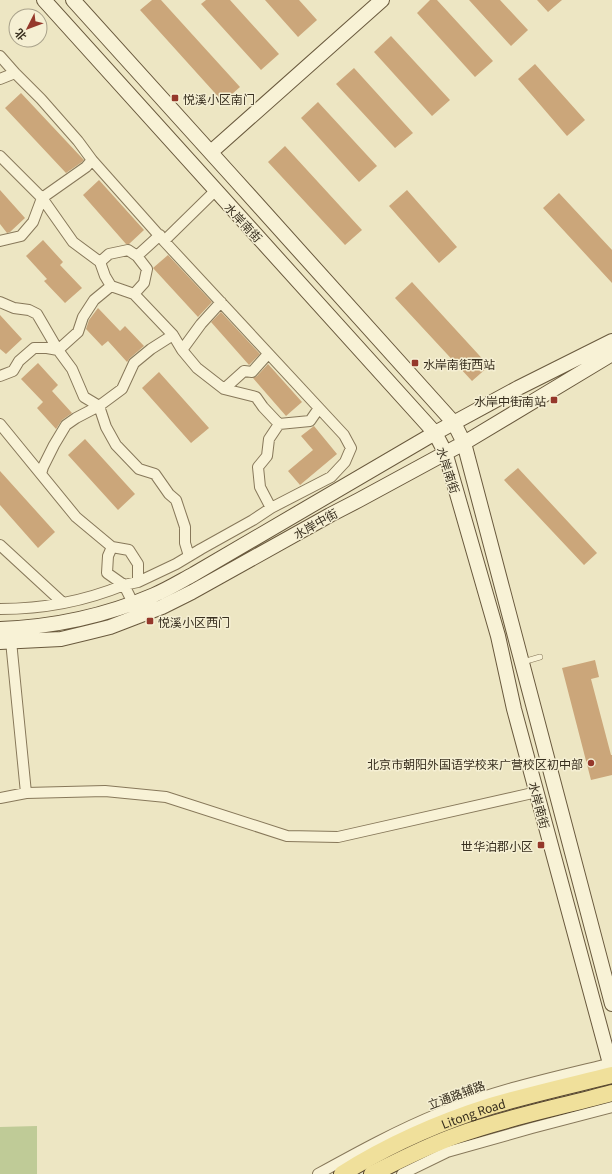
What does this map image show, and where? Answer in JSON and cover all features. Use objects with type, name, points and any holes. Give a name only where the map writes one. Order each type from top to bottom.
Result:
[{"type":"main road","name":"Litong Road","points":[[342,1174],[393,1146],[443,1124],[612,1068]]},
{"type":"main road","name":"Litong Road","points":[[372,1174],[402,1159],[458,1135],[518,1116],[612,1093]]},
{"type":"main road","points":[[330,1174],[347,1158]]},
{"type":"street","name":"水岸南街","points":[[44,0],[435,433],[445,452],[498,636],[514,709],[612,1068]]},
{"type":"street","name":"水岸南街","points":[[73,0],[454,423],[464,443],[612,1004]]},
{"type":"street","points":[[211,152],[382,0]]},
{"type":"street","points":[[0,56],[15,73],[42,98],[92,160],[268,354],[344,435],[351,448],[345,462],[331,478],[271,508],[176,564],[138,582],[124,585],[101,594],[64,603],[2,606]]},
{"type":"street","points":[[0,79],[15,73]]},
{"type":"street","points":[[0,156],[42,198],[73,242],[100,262],[105,276],[111,286],[134,294],[173,335],[182,350],[197,368],[224,388],[256,396],[263,407],[279,424]]},
{"type":"street","points":[[0,241],[21,236],[33,222],[42,198],[86,167],[92,160]]},
{"type":"street","points":[[137,256],[162,238],[215,191]]},
{"type":"street","points":[[100,262],[109,254],[128,250],[137,256],[146,269],[144,283],[134,294]]},
{"type":"street","points":[[58,350],[78,332],[83,317],[94,300],[111,286]]},
{"type":"street","points":[[0,302],[14,308],[29,310],[37,314],[58,350],[72,370],[84,397],[98,406],[106,427],[116,445],[139,469],[155,474],[169,494],[176,500],[186,527],[185,543],[189,556]]},
{"type":"street","points":[[182,350],[201,324],[221,302]]},
{"type":"street","points":[[41,474],[54,445],[66,426],[122,389],[134,363],[173,335]]},
{"type":"street","name":"水岸中街","points":[[0,629],[51,625],[118,609],[155,595],[194,574],[435,433],[518,388],[612,341]]},
{"type":"street","points":[[0,376],[13,371],[19,361],[34,348],[58,350]]},
{"type":"street","points":[[224,388],[244,371],[252,372],[268,354]]},
{"type":"street","name":"水岸中街","points":[[5,641],[61,638],[110,627],[147,613],[192,592],[445,452],[464,443],[612,354]]},
{"type":"street","points":[[279,424],[310,421],[319,408]]},
{"type":"street","points":[[0,424],[76,517],[112,547],[130,550],[138,564],[138,582]]},
{"type":"street","points":[[271,508],[260,487],[258,467],[267,456],[269,439],[279,424]]},
{"type":"street","points":[[0,544],[64,603]]},
{"type":"street","points":[[112,547],[108,556],[107,573],[124,585],[133,603]]},
{"type":"street","points":[[5,641],[26,792]]},
{"type":"street","points":[[0,798],[26,792],[105,791],[166,797],[287,836],[338,837],[537,792]]},
{"type":"street","name":"立通路辅路","points":[[318,1174],[391,1135],[441,1112],[549,1078],[612,1068]]},
{"type":"street","points":[[402,1174],[447,1152],[612,1107]]},
{"type":"lane","points":[[522,663],[540,657]]},
{"type":"green space","points":[[37,1126],[37,1174],[0,1174],[0,1127]]},
{"type":"building","points":[[152,0],[161,0],[240,87],[223,102],[140,10]]},
{"type":"building","points":[[206,0],[230,0],[279,54],[261,70],[201,4]]},
{"type":"building","points":[[265,0],[299,0],[317,20],[298,37]]},
{"type":"building","points":[[430,0],[437,0],[493,61],[475,77],[417,13]]},
{"type":"building","points":[[469,0],[500,0],[528,30],[511,46]]},
{"type":"building","points":[[537,0],[562,0],[548,12]]},
{"type":"building","points":[[391,36],[450,100],[432,116],[374,52]]},
{"type":"building","points":[[535,64],[585,120],[567,136],[518,79]]},
{"type":"building","points":[[354,68],[413,133],[395,148],[336,84]]},
{"type":"building","points":[[21,93],[84,160],[82,162],[66,173],[5,108]]},
{"type":"building","points":[[318,102],[377,166],[359,182],[301,118]]},
{"type":"building","points":[[285,146],[362,230],[345,245],[268,162]]},
{"type":"building","points":[[99,180],[144,230],[129,244],[126,244],[83,195]]},
{"type":"building","points":[[0,190],[25,218],[7,233],[0,224]]},
{"type":"building","points":[[407,190],[457,247],[439,263],[389,206]]},
{"type":"building","points":[[559,193],[612,250],[612,283],[543,208]]},
{"type":"building","points":[[43,240],[63,262],[60,265],[82,288],[65,303],[44,281],[47,279],[26,256]]},
{"type":"building","points":[[168,255],[212,302],[198,317],[153,268]]},
{"type":"building","points":[[412,282],[489,366],[472,381],[395,298]]},
{"type":"building","points":[[98,308],[120,331],[125,326],[144,346],[127,362],[108,341],[102,346],[86,329],[89,320]]},
{"type":"building","points":[[221,312],[260,354],[249,365],[211,322]]},
{"type":"building","points":[[0,315],[22,339],[6,354],[0,349]]},
{"type":"building","points":[[38,363],[58,385],[52,391],[72,413],[62,420],[56,429],[37,408],[43,402],[21,379]]},
{"type":"building","points":[[268,364],[302,402],[286,416],[253,378],[257,376]]},
{"type":"building","points":[[159,372],[209,428],[191,443],[142,388]]},
{"type":"building","points":[[314,426],[337,454],[300,485],[288,471],[313,450],[301,436]]},
{"type":"building","points":[[85,439],[135,494],[118,510],[68,455]]},
{"type":"building","points":[[518,468],[597,553],[584,565],[504,480]]},
{"type":"building","points":[[0,471],[55,532],[38,548],[0,505]]},
{"type":"building","points":[[595,660],[599,677],[591,679],[612,755],[612,775],[591,780],[562,668]]},
{"type":"place","name":"悦溪小区南门","points":[[175,98]]},
{"type":"place","name":"水岸南街西站","points":[[415,363]]},
{"type":"place","name":"水岸中街南站","points":[[554,400]]},
{"type":"place","name":"悦溪小区西门","points":[[150,621]]},
{"type":"place","name":"北京市朝阳外国语学校来广营校区初中部","points":[[591,763]]},
{"type":"place","name":"世华泊郡小区","points":[[541,845]]}]
